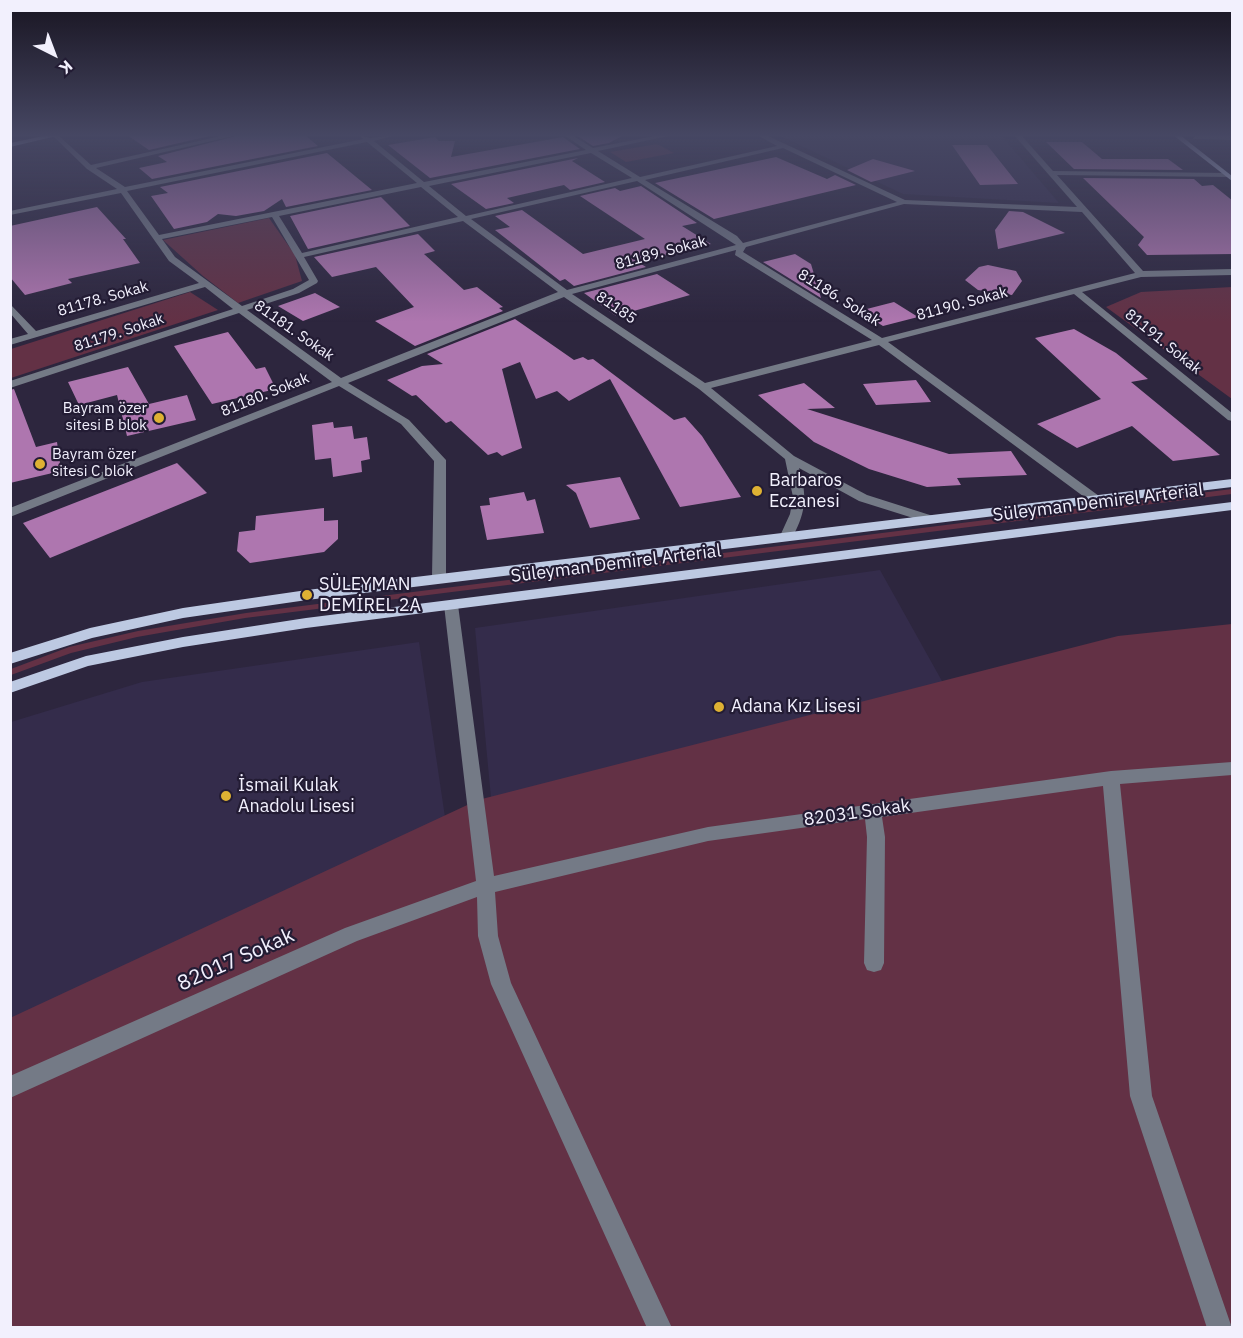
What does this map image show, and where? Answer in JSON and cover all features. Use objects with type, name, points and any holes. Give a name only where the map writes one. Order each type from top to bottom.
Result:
[{"type":"main road","name":"Süleyman Demirel Arterial","points":[[11,658],[90,633],[183,613],[439,577],[1233,483]]},
{"type":"main road","name":"Süleyman Demirel Arterial","points":[[10,688],[86,661],[183,642],[306,623],[1233,506]]},
{"type":"street","points":[[10,213],[83,197]]},
{"type":"street","name":"81181. Sokak","points":[[128,197],[172,260],[203,285],[339,382],[405,422],[441,460],[439,577]]},
{"type":"street","points":[[155,238],[359,197]]},
{"type":"street","name":"81185","points":[[440,197],[465,219],[565,292],[703,387],[790,458],[863,498],[929,519]]},
{"type":"street","points":[[275,215],[299,256],[564,197]]},
{"type":"street","name":"81186. Sokak","points":[[671,197],[734,238],[742,246],[738,253],[880,341],[1095,499]]},
{"type":"street","points":[[894,197],[904,202]]},
{"type":"street","points":[[1071,197],[1141,274]]},
{"type":"street","name":"81189. Sokak","points":[[565,292],[904,202],[1082,210]]},
{"type":"street","name":"81179. Sokak","points":[[10,385],[296,291],[314,281],[299,256]]},
{"type":"street","name":"81190. Sokak","points":[[703,387],[1141,274],[1233,272]]},
{"type":"street","name":"81178. Sokak","points":[[10,342],[203,285]]},
{"type":"street","name":"81191. Sokak","points":[[1074,290],[1233,418]]},
{"type":"street","name":"81180. Sokak","points":[[10,513],[565,292]]},
{"type":"street","points":[[10,308],[34,334]]},
{"type":"street","points":[[786,536],[795,520],[802,499],[790,458]]},
{"type":"street","points":[[451,605],[486,886],[488,936],[501,984],[660,1328]]},
{"type":"street","name":"82031 Sokak","points":[[486,886],[708,834],[1111,778],[1233,768]]},
{"type":"street","points":[[1111,778],[1142,1096],[1220,1328]]},
{"type":"street","points":[[872,811],[876,849],[874,963]]},
{"type":"street","name":"82017 Sokak","points":[[10,1087],[352,934],[486,886]]},
{"type":"shaded area","points":[[963,197],[1054,197],[1059,203]]},
{"type":"shaded area","points":[[269,218],[295,255],[302,281],[238,303],[203,276],[163,240]]},
{"type":"shaded area","points":[[1232,287],[1232,399],[1106,307],[1141,292]]},
{"type":"shaded area","points":[[190,292],[218,310],[11,378],[11,349]]},
{"type":"shaded area","points":[[1232,489],[1232,494],[245,618],[137,637],[71,653],[11,675],[11,669],[69,647],[138,631],[246,613]]},
{"type":"shaded area","name":"Adana Kız Lisesi","points":[[880,570],[1000,785],[498,872],[475,628]]},
{"type":"shaded area","points":[[1232,624],[1232,1327],[11,1327],[10,1018],[478,800],[1118,636]]},
{"type":"shaded area","name":"İsmail Kulak Anadolu Lisesi","points":[[419,642],[453,871],[11,1067],[11,722],[142,682]]},
{"type":"building","points":[[152,197],[334,197],[286,207],[282,199],[264,211],[236,216],[218,214],[207,222],[174,229]]},
{"type":"building","points":[[381,197],[410,226],[308,249],[290,216]]},
{"type":"building","points":[[470,197],[509,197],[507,198],[514,203],[486,209]]},
{"type":"building","points":[[582,197],[658,197],[697,223],[682,226],[711,244],[638,262],[646,267],[574,286],[565,279],[560,281],[495,230],[510,227],[495,216],[522,210],[583,254],[645,239]]},
{"type":"building","points":[[679,197],[804,197],[714,219]]},
{"type":"building","points":[[1103,197],[1229,197],[1233,201],[1233,254],[1147,255],[1138,245],[1144,237]]},
{"type":"building","points":[[97,207],[126,239],[123,239],[140,263],[68,279],[72,283],[25,295],[10,277],[10,226]]},
{"type":"building","points":[[1009,211],[1023,212],[1065,233],[998,249],[995,230]]},
{"type":"building","points":[[418,234],[435,251],[424,254],[464,290],[477,287],[503,307],[499,308],[503,311],[415,346],[375,321],[414,307],[376,267],[332,277],[314,257]]},
{"type":"building","points":[[795,254],[811,264],[821,298],[763,262]]},
{"type":"building","points":[[988,265],[1016,271],[1022,281],[1012,295],[978,290],[965,280],[979,267]]},
{"type":"building","points":[[657,274],[690,295],[616,316],[584,293]]},
{"type":"building","points":[[315,293],[340,307],[303,321],[278,306]]},
{"type":"building","points":[[894,302],[918,317],[883,326],[859,311]]},
{"type":"building","points":[[515,319],[574,360],[583,357],[588,360],[593,359],[674,420],[685,417],[702,436],[741,497],[680,507],[610,379],[569,401],[557,391],[536,399],[520,362],[502,369],[522,448],[502,456],[497,452],[488,455],[451,421],[446,423],[416,395],[412,396],[387,380],[422,366],[443,364],[427,354]]},
{"type":"building","points":[[1074,329],[1116,353],[1148,379],[1131,382],[1220,455],[1173,461],[1132,426],[1077,448],[1037,424],[1101,399],[1035,338]]},
{"type":"building","points":[[228,332],[256,369],[265,367],[276,389],[212,404],[174,346]]},
{"type":"building","points":[[128,367],[149,404],[187,395],[196,420],[127,436],[117,395],[79,405],[68,382]]},
{"type":"building","points":[[916,380],[931,402],[876,405],[863,384]]},
{"type":"building","points":[[804,383],[835,408],[807,409],[949,454],[1011,451],[1027,475],[957,478],[961,485],[927,487],[869,469],[814,442],[758,395]]},
{"type":"building","points":[[14,389],[36,447],[57,442],[61,471],[10,483],[10,390]]},
{"type":"building","points":[[333,422],[334,428],[352,426],[354,439],[367,437],[370,459],[361,461],[362,472],[333,477],[331,458],[315,460],[312,425]]},
{"type":"building","points":[[177,463],[207,493],[50,558],[23,523]]},
{"type":"building","points":[[620,477],[640,519],[590,528],[576,493],[566,485]]},
{"type":"building","points":[[524,492],[527,501],[535,499],[544,533],[487,540],[480,506],[490,505],[489,498]]},
{"type":"building","points":[[324,508],[324,521],[338,520],[338,539],[324,552],[250,563],[237,551],[239,532],[255,530],[256,516]]},
{"type":"place","name":"Bayram özer sitesi B blok","points":[[159,418]]},
{"type":"place","name":"Bayram özer sitesi C blok","points":[[40,464]]},
{"type":"place","name":"Barbaros Eczanesi","points":[[757,491]]},
{"type":"place","name":"SÜLEYMAN DEMİREL 2A","points":[[307,595]]},
{"type":"place","name":"Adana Kız Lisesi","points":[[719,707]]},
{"type":"place","name":"İsmail Kulak Anadolu Lisesi","points":[[226,796]]}]
